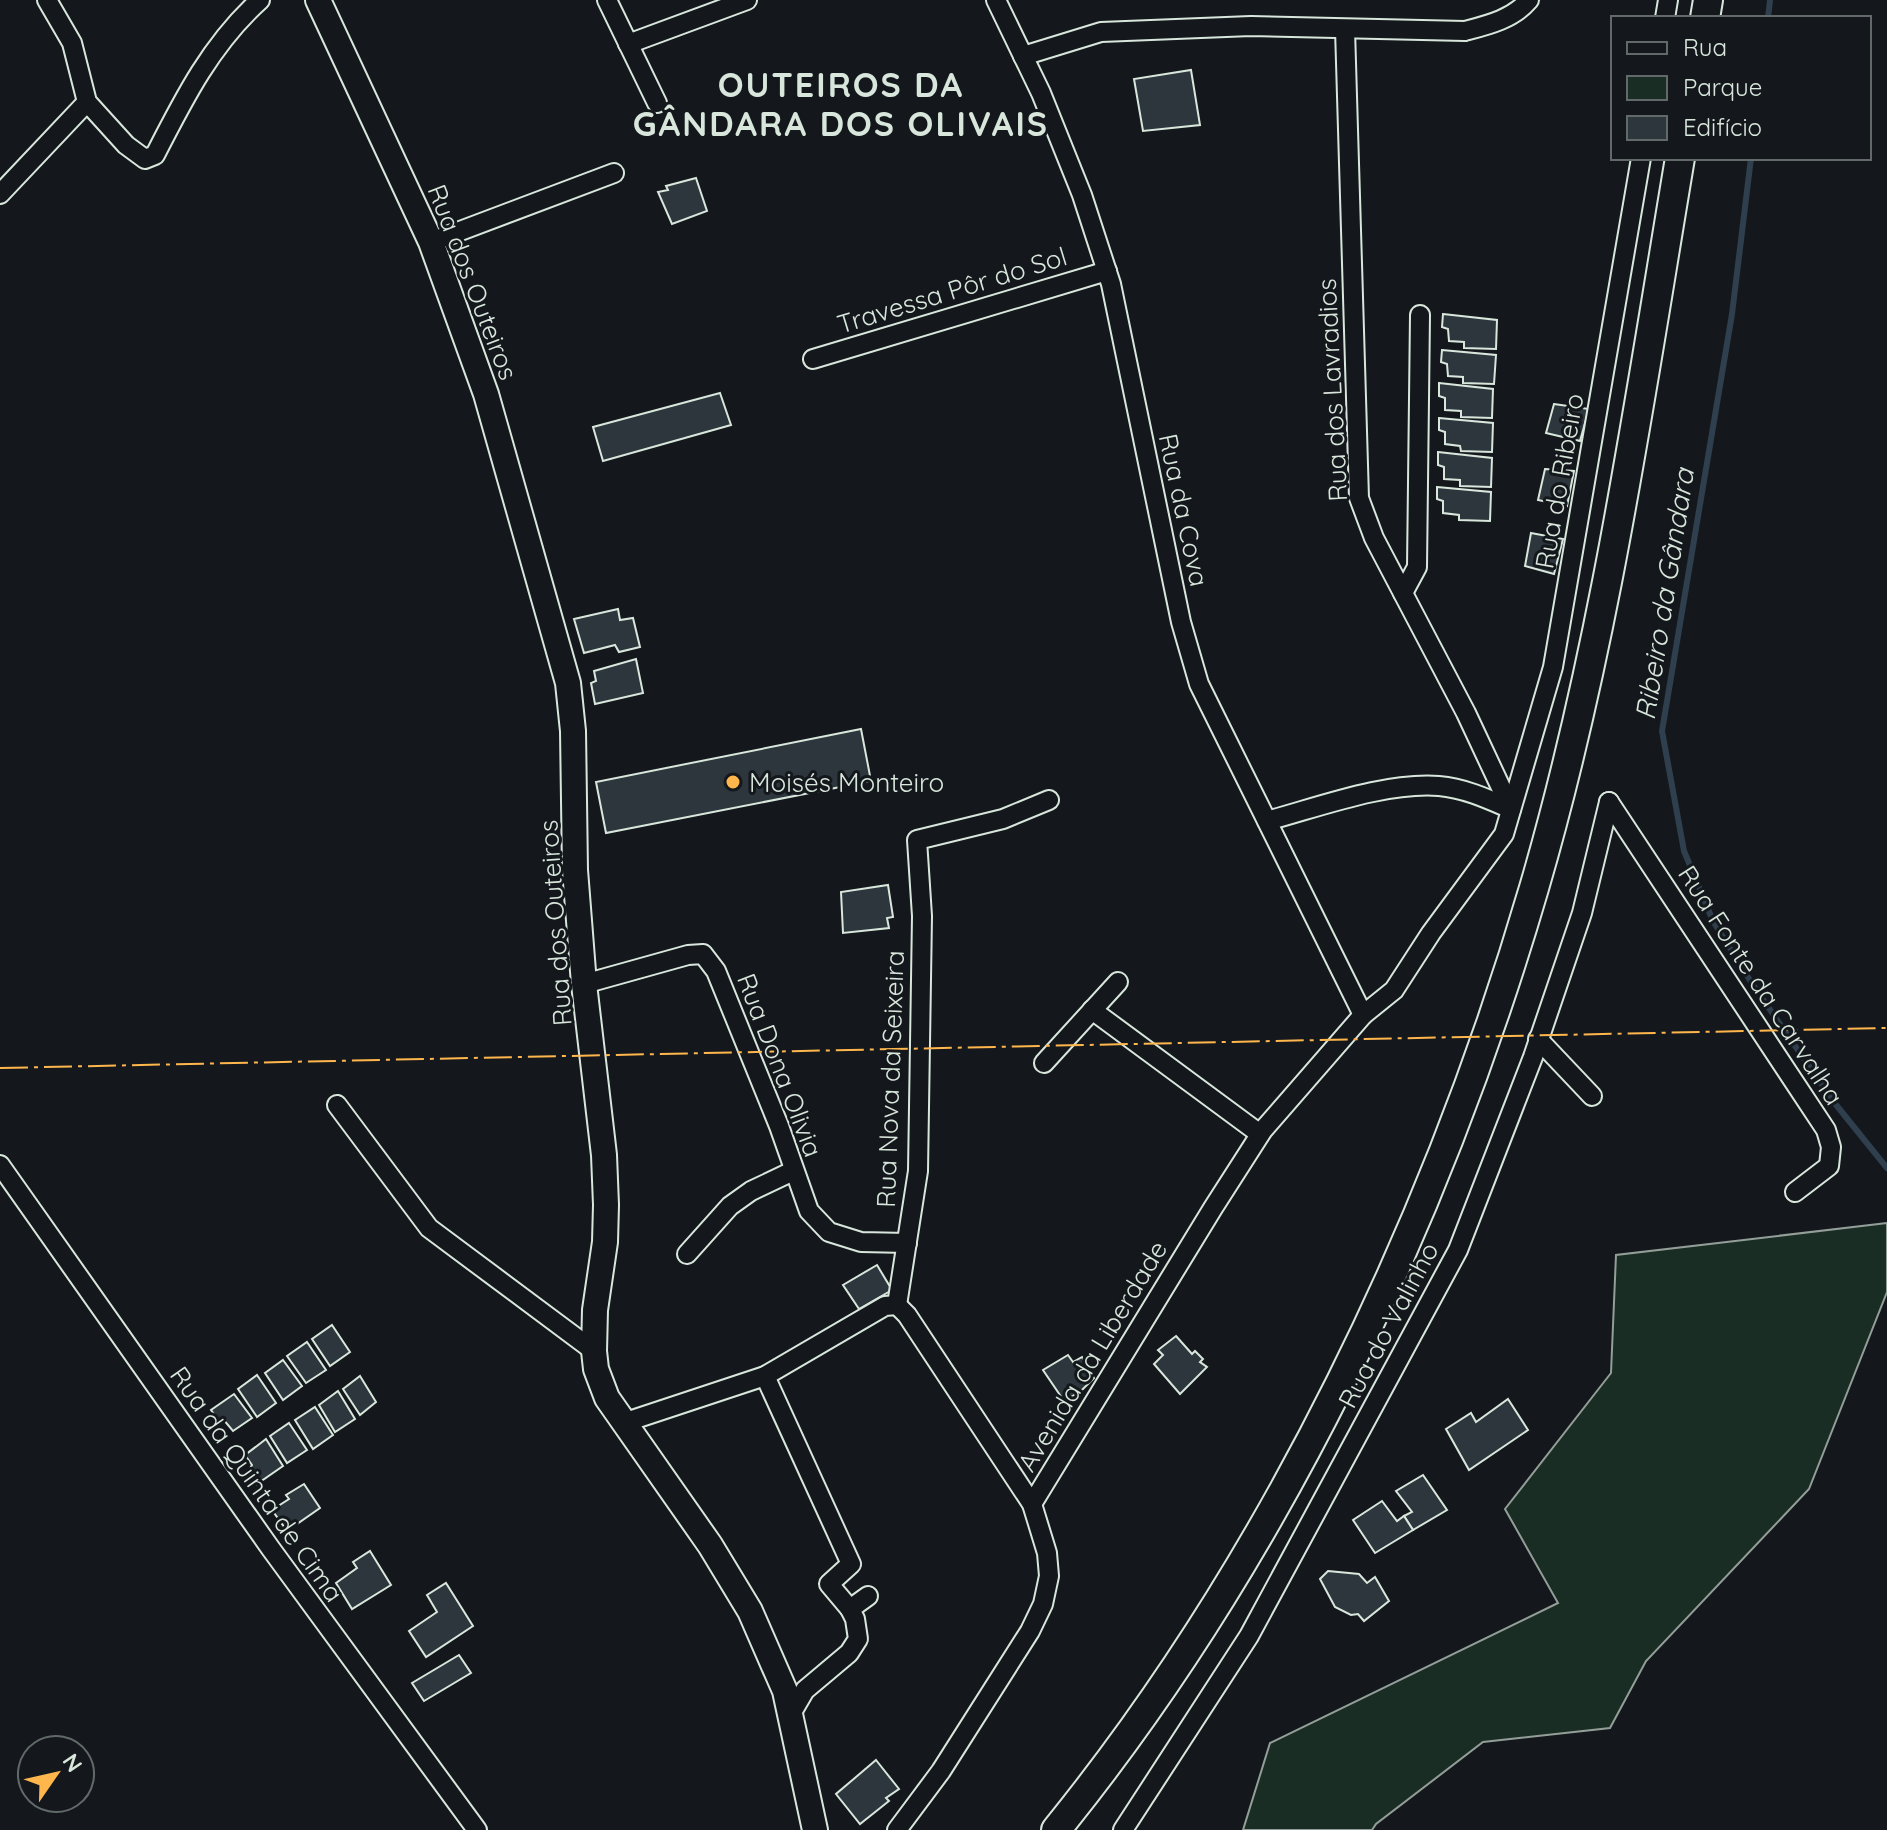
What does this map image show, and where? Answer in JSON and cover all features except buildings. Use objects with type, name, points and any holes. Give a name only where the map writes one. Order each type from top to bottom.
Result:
[{"type":"main road","points":[[1056,1830],[1089,1790],[1148,1706],[1220,1597],[1282,1490],[1387,1284],[1444,1155],[1481,1053],[1535,885],[1577,717],[1607,588],[1680,160]]},
{"type":"street","points":[[47,0],[72,43],[87,102],[126,145],[145,159],[155,155],[188,90],[226,34],[260,0]]},
{"type":"street","name":"Rua dos Outeiros","points":[[318,0],[431,242],[486,394],[568,683],[573,731],[575,870],[584,984],[604,1155],[605,1242],[595,1310],[594,1351],[600,1383],[623,1423],[730,1576],[756,1625],[785,1691],[815,1830]]},
{"type":"street","points":[[607,0],[657,103]]},
{"type":"street","points":[[628,44],[747,0]]},
{"type":"street","name":"Rua da Cova","points":[[996,0],[1082,195],[1107,271],[1181,622],[1199,684],[1363,1015]]},
{"type":"street","points":[[1023,56],[1101,32],[1251,26],[1465,31],[1494,23],[1522,8],[1529,0]]},
{"type":"street","name":"Rua dos Lavradios","points":[[1345,29],[1359,498],[1374,538],[1466,713],[1511,809]]},
{"type":"street","points":[[0,194],[87,102]]},
{"type":"street","name":"Rua do Ribeiro","points":[[1363,1015],[1394,990],[1431,933],[1504,834],[1553,667],[1641,160]]},
{"type":"street","points":[[431,242],[614,173]]},
{"type":"street","name":"Travessa Pôr do Sol","points":[[813,359],[1107,271]]},
{"type":"street","points":[[1403,593],[1417,567],[1420,315]]},
{"type":"street","points":[[1267,821],[1389,789],[1439,786],[1478,795],[1511,809]]},
{"type":"street","name":"Rua Nova da Seixeira","points":[[897,1305],[918,1171],[922,916],[917,840],[1003,819],[1049,800]]},
{"type":"street","name":"Rua do Valinho","points":[[1123,1830],[1249,1636],[1458,1250],[1582,913],[1609,802]]},
{"type":"street","name":"Rua Fonte da Carvalha","points":[[1609,802],[1826,1130],[1831,1147],[1829,1166],[1795,1192]]},
{"type":"street","name":"Rua Dona Olivia","points":[[584,984],[695,953],[703,954],[716,971],[779,1126],[809,1211],[829,1232],[861,1242],[907,1243]]},
{"type":"street","points":[[1044,1063],[1118,982]]},
{"type":"street","points":[[1092,1010],[1260,1134]]},
{"type":"street","name":"Avenida da Liberdade","points":[[897,1830],[941,1771],[1030,1631],[1043,1604],[1049,1576],[1047,1553],[1032,1504],[1260,1134],[1363,1015]]},
{"type":"street","points":[[1538,1039],[1592,1096]]},
{"type":"street","points":[[337,1105],[429,1228],[594,1351]]},
{"type":"street","name":"Rua da Quinta de Cima","points":[[0,1165],[271,1549],[477,1830]]},
{"type":"street","points":[[687,1254],[730,1206],[751,1191],[793,1171]]},
{"type":"street","points":[[623,1423],[765,1376],[885,1306],[897,1305],[907,1315],[1032,1504]]},
{"type":"street","points":[[765,1376],[851,1564],[829,1584],[850,1609],[858,1639],[849,1653],[805,1690],[791,1714]]},
{"type":"street","points":[[850,1609],[868,1596]]},
{"type":"green space","points":[[1887,1223],[1887,1292],[1809,1489],[1646,1661],[1610,1728],[1483,1742],[1372,1830],[1243,1830],[1270,1743],[1558,1603],[1505,1509],[1611,1373],[1616,1255]]},
{"type":"waterway","name":"Ribeiro da Gândara","points":[[1768,16],[1770,0]]},
{"type":"waterway","name":"Ribeiro da Gândara","points":[[1751,160],[1732,314],[1662,731],[1684,851],[1713,921],[1833,1101],[1887,1168]]},
{"type":"power","points":[[0,1068],[1887,1028]]},
{"type":"place","name":"Moisés Monteiro","points":[[733,782]]},
{"type":"district","name":"OUTEIROS DA GÂNDARA DOS OLIVAIS","points":[[841,104]]}]
